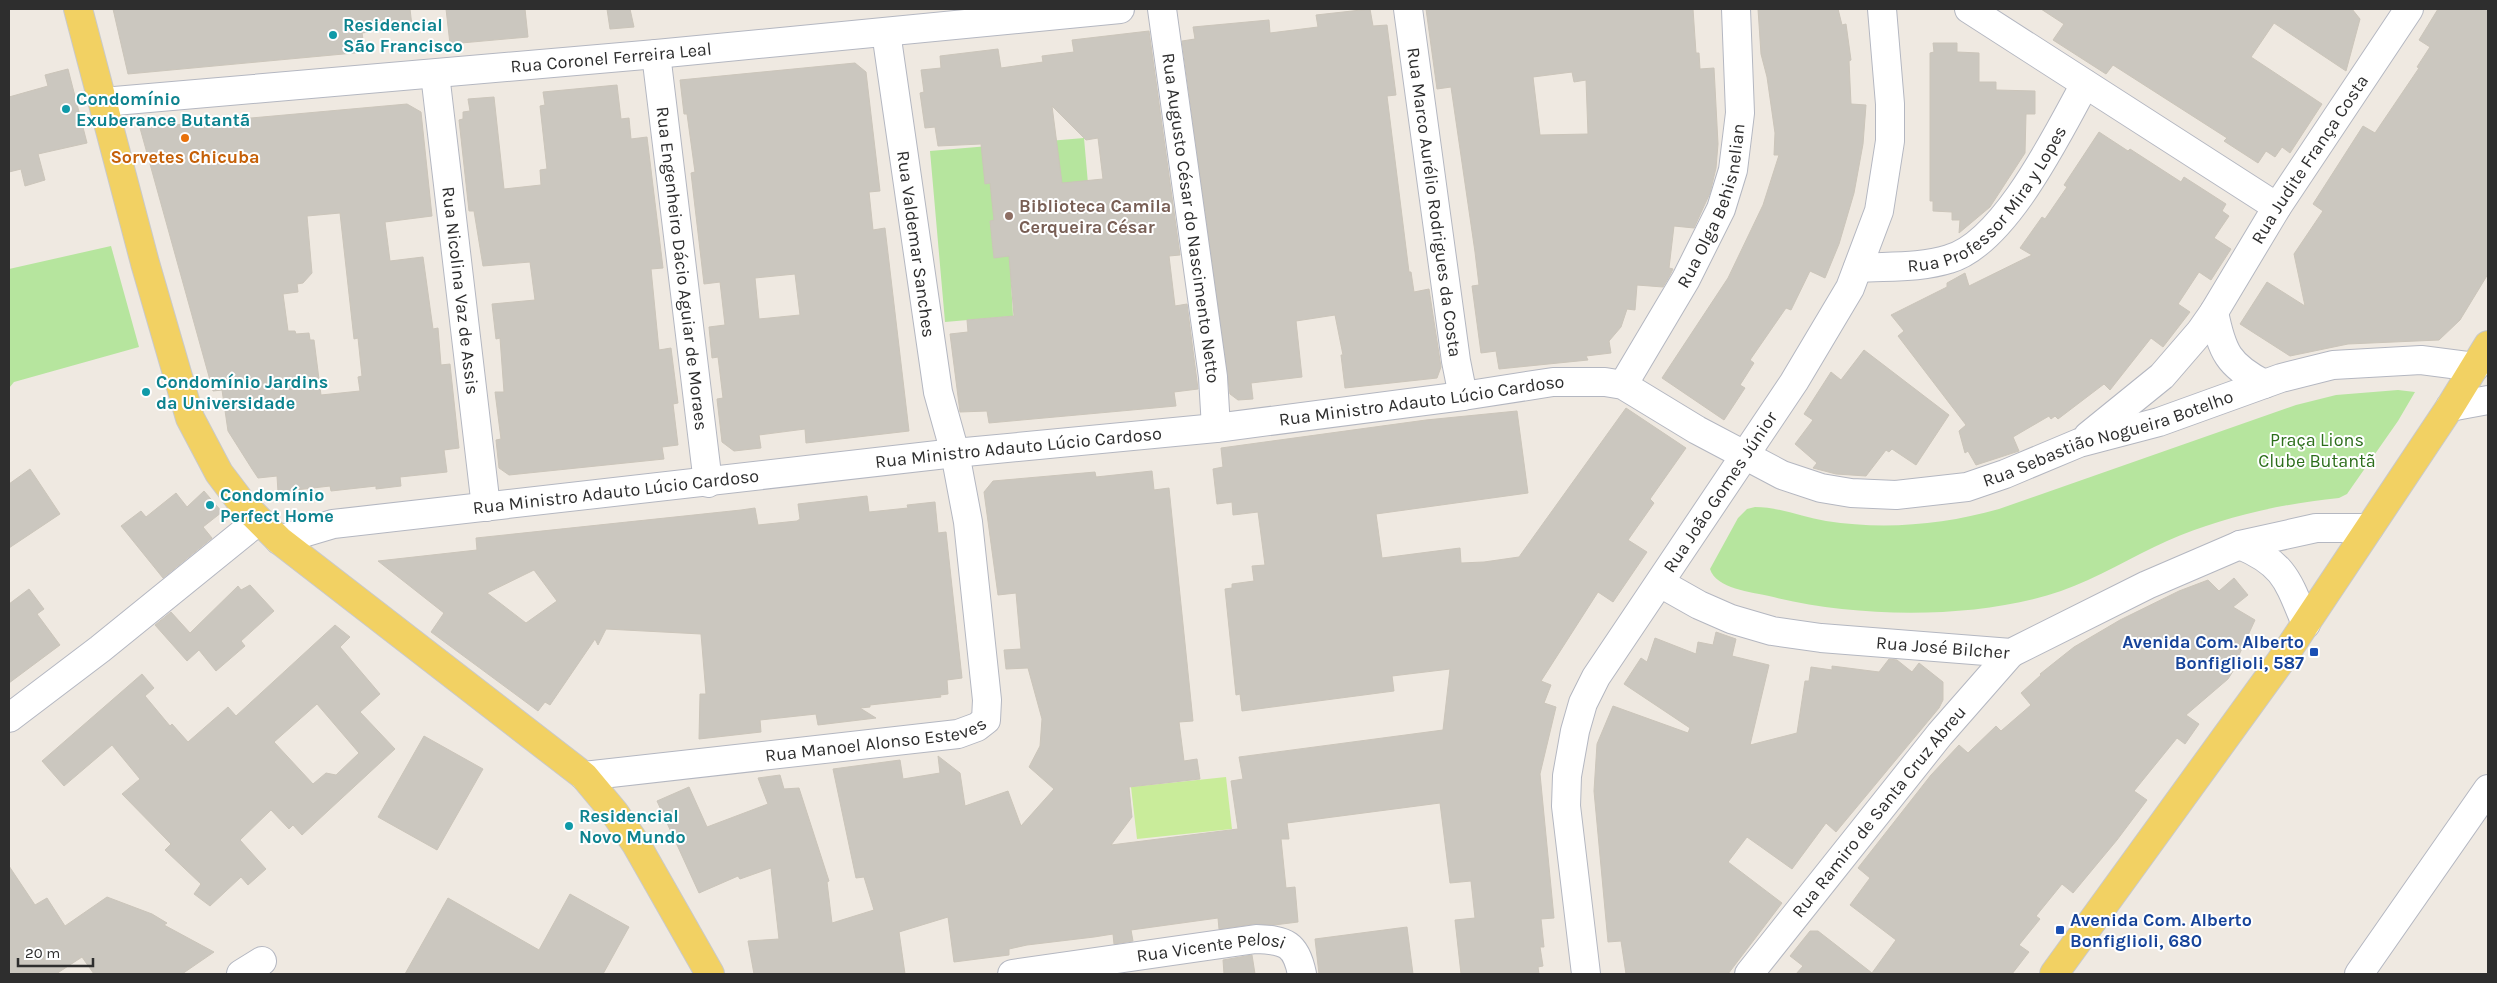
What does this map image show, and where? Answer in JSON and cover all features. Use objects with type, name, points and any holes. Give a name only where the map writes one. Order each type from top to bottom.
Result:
[{"type":"main road","points":[[78,9],[160,318],[190,418],[219,473],[258,521],[279,540],[584,776],[614,812],[636,844],[710,974]]},
{"type":"main road","points":[[2054,974],[2306,624],[2482,356]]},
{"type":"street","name":"Rua Coronel Ferreira Leal","points":[[103,102],[435,74],[886,32],[1015,14],[1120,9]]},
{"type":"street","name":"Rua Augusto César do Nascimento Netto","points":[[1162,9],[1213,377],[1216,428]]},
{"type":"street","name":"Rua Marco Aurélio Rodrigues da Costa","points":[[1408,9],[1456,361],[1463,396]]},
{"type":"street","name":"Rua Olga Behisnelian","points":[[1623,385],[1686,279],[1721,208],[1734,170],[1740,113],[1736,9]]},
{"type":"street","name":"Rua João Gomes Júnior","points":[[1586,974],[1566,806],[1570,756],[1583,703],[1596,678],[1743,455],[1794,382],[1850,288],[1879,211],[1890,141],[1890,104],[1882,9]]},
{"type":"street","points":[[1969,9],[2277,207]]},
{"type":"street","name":"Rua Judite França Costa","points":[[2079,443],[2162,376],[2214,312],[2399,12]]},
{"type":"street","name":"Rua Valdemar Sanches","points":[[886,32],[938,392],[955,454]]},
{"type":"street","name":"Rua Engenheiro Dácio Aguiar de Moraes","points":[[656,54],[708,483]]},
{"type":"street","name":"Rua Nicolina Vaz de Assis","points":[[435,74],[486,507]]},
{"type":"street","name":"Rua Professor Mira y Lopes","points":[[1858,268],[1925,264],[1951,259],[1977,244],[2003,218],[2012,205],[2052,144],[2085,84]]},
{"type":"street","points":[[2214,312],[2220,339],[2229,359],[2248,376],[2264,384]]},
{"type":"street","name":"Rua Sebastião Nogueira Botelho","points":[[1743,455],[1782,475],[1821,488],[1851,493],[1896,495],[1967,486],[2005,474],[2079,443],[2159,422],[2264,384],[2333,365],[2385,360],[2482,356]]},
{"type":"street","name":"Rua Ministro Adauto Lúcio Cardoso","points":[[279,540],[333,524],[955,454],[1216,428],[1463,396],[1553,382],[1605,382],[1623,385],[1743,455]]},
{"type":"street","points":[[2450,407],[2488,400]]},
{"type":"street","name":"Rua Manoel Alonso Esteves","points":[[584,776],[958,734],[977,728],[986,720],[987,700],[968,522],[955,454]]},
{"type":"street","points":[[9,718],[162,600],[258,521]]},
{"type":"street","name":"Rua José Bilcher","points":[[1660,583],[1699,605],[1731,618],[1772,631],[1821,638],[2011,654],[2147,585],[2240,545],[2316,528],[2342,526],[2369,528]]},
{"type":"street","points":[[2240,545],[2273,562],[2284,574],[2306,624]]},
{"type":"street","name":"Rua Ramiro de Santa Cruz Abreu","points":[[1749,974],[1940,734],[2011,654]]},
{"type":"street","points":[[2359,974],[2488,789]]},
{"type":"street","name":"Rua Vicente Pelosi","points":[[1012,974],[1256,939],[1278,940],[1290,946],[1298,956],[1302,974]]},
{"type":"green space","points":[[1084,138],[1096,275],[1011,282],[1013,316],[945,322],[930,151]]},
{"type":"green space","points":[[111,246],[139,347],[14,382],[9,388],[9,269]]},
{"type":"green space","name":"Praça Lions Clube Butantã","points":[[2398,390],[2415,392],[2398,421],[2347,494],[2339,498],[2273,508],[2230,518],[2167,541],[2075,586],[2028,600],[1992,607],[1915,613],[1839,609],[1744,591],[1719,581],[1710,569],[1738,518],[1747,509],[1764,507],[1848,524],[1913,524],[1956,519],[1999,509],[2296,405],[2336,395]]},
{"type":"green space","points":[[1226,777],[1232,829],[1137,839],[1131,787]]},
{"type":"building","points":[[113,9],[410,9],[412,26],[362,33],[365,52],[128,74]]},
{"type":"building","points":[[446,9],[525,9],[528,37],[450,44]]},
{"type":"building","points":[[607,9],[630,9],[634,27],[610,29]]},
{"type":"building","points":[[1370,9],[1373,26],[1387,25],[1396,95],[1387,96],[1409,272],[1411,272],[1414,292],[1429,289],[1441,367],[1437,378],[1345,388],[1341,355],[1343,355],[1335,315],[1296,321],[1302,377],[1251,383],[1253,399],[1238,400],[1230,394],[1182,41],[1195,39],[1193,27],[1269,20],[1270,33],[1318,27],[1316,15]]},
{"type":"building","points":[[1426,9],[1693,9],[1696,53],[1699,53],[1700,69],[1714,68],[1718,144],[1716,168],[1710,193],[1694,228],[1674,226],[1669,268],[1673,269],[1669,277],[1663,287],[1637,285],[1635,310],[1627,309],[1621,327],[1609,341],[1611,353],[1586,356],[1588,360],[1499,369],[1496,351],[1481,353],[1472,286],[1479,285],[1451,87],[1437,89]],"holes":[[[1572,72],[1574,82],[1586,80],[1588,134],[1540,135],[1533,77]]]},
{"type":"building","points":[[1758,9],[1838,9],[1842,25],[1846,24],[1851,60],[1849,61],[1851,104],[1866,105],[1863,144],[1854,193],[1839,244],[1825,278],[1810,271],[1791,310],[1786,308],[1750,360],[1754,363],[1740,385],[1745,388],[1724,420],[1662,378],[1728,278],[1763,205],[1779,155],[1774,155],[1775,133],[1767,77],[1761,54]]},
{"type":"building","points":[[2041,9],[2352,9],[2360,19],[2346,71],[2274,23],[2251,57],[2322,104],[2290,153],[2282,147],[2275,157],[2266,151],[2258,163],[2224,141],[2227,138],[2113,65],[2106,74],[2053,40],[2064,24]]},
{"type":"building","points":[[2438,9],[2488,9],[2488,274],[2460,320],[2439,340],[2348,344],[2290,356],[2240,324],[2267,282],[2305,306],[2294,254],[2323,211],[2313,204],[2363,126],[2375,133],[2419,68],[2417,67],[2430,47],[2419,40]]},
{"type":"building","points":[[1149,31],[1180,255],[1169,256],[1175,306],[1187,304],[1198,389],[1174,392],[1176,406],[989,423],[987,411],[960,412],[950,334],[968,332],[967,320],[1014,316],[1009,256],[994,258],[990,221],[994,220],[990,183],[985,184],[981,144],[938,146],[935,127],[925,128],[920,93],[924,92],[921,70],[941,68],[940,56],[998,49],[1001,68],[1043,62],[1042,56],[1074,52],[1072,40]],"holes":[[[1052,106],[1086,140],[1098,138],[1103,179],[1062,183]]]},
{"type":"building","points":[[1933,43],[1957,43],[1957,52],[1979,53],[1979,82],[1996,82],[1996,90],[2035,91],[2035,114],[2026,114],[2025,153],[1990,207],[1959,233],[1960,220],[1952,220],[1952,212],[1933,211],[1933,201],[1930,201],[1930,53],[1934,52]]},
{"type":"building","points":[[855,63],[866,72],[880,191],[869,192],[873,230],[885,228],[909,431],[806,443],[805,429],[759,435],[761,448],[734,451],[722,442],[717,399],[723,398],[718,357],[712,358],[709,327],[725,325],[720,282],[704,284],[691,173],[695,172],[687,114],[684,114],[680,80]],"holes":[[[795,274],[800,315],[759,319],[755,278]]]},
{"type":"building","points":[[68,69],[87,143],[38,154],[45,180],[25,186],[21,169],[9,172],[9,97],[48,86],[45,75]]},
{"type":"building","points":[[617,85],[621,119],[629,118],[631,139],[647,137],[663,268],[651,269],[659,350],[671,348],[678,403],[673,404],[678,445],[662,447],[664,459],[509,475],[499,468],[496,440],[501,439],[495,392],[504,392],[500,338],[496,339],[492,304],[535,300],[530,262],[483,266],[474,211],[469,211],[459,120],[463,119],[463,112],[470,111],[468,99],[494,97],[504,189],[541,185],[540,170],[547,169],[540,106],[545,105],[543,92]]},
{"type":"building","points":[[407,104],[421,112],[432,216],[385,222],[390,261],[423,257],[433,329],[438,328],[441,365],[450,364],[459,448],[444,450],[447,472],[400,477],[401,486],[376,489],[376,486],[331,491],[330,486],[278,492],[277,476],[258,478],[228,431],[222,390],[213,391],[140,128]],"holes":[[[340,213],[354,339],[358,338],[362,376],[358,377],[360,391],[321,395],[314,340],[310,340],[309,333],[296,334],[295,331],[288,331],[283,294],[298,292],[297,284],[303,283],[312,273],[307,216]]]},
{"type":"building","points":[[2099,132],[2128,151],[2130,149],[2181,182],[2184,177],[2226,204],[2222,211],[2229,216],[2214,238],[2231,249],[2211,280],[2199,272],[2178,304],[2190,312],[2163,347],[2151,338],[2110,390],[2104,384],[2058,419],[2055,416],[2051,419],[2049,416],[2013,437],[2019,451],[1976,465],[1968,451],[1965,453],[1959,431],[1966,425],[1898,336],[1904,331],[1891,315],[1947,287],[1947,283],[1965,273],[1969,286],[2032,255],[2020,248],[2042,217],[2045,219],[2067,187],[2064,185]]},
{"type":"building","points":[[1864,350],[1949,415],[1916,465],[1892,449],[1889,452],[1886,450],[1866,476],[1836,474],[1813,468],[1817,463],[1795,444],[1813,420],[1804,414],[1831,372],[1841,380]]},
{"type":"building","points":[[1626,408],[1686,448],[1650,499],[1654,503],[1628,540],[1647,552],[1613,602],[1598,592],[1541,681],[1551,685],[1544,703],[1556,707],[1540,774],[1554,918],[1541,919],[1544,947],[1540,947],[1543,966],[1538,967],[1539,974],[1461,974],[1455,920],[1475,918],[1471,881],[1450,883],[1440,803],[1287,823],[1289,839],[1281,839],[1286,888],[1295,887],[1298,922],[1274,925],[1254,924],[1219,929],[1218,918],[1131,930],[1133,941],[1114,944],[1113,934],[1027,945],[1009,949],[1009,955],[954,962],[948,917],[899,932],[905,974],[754,974],[748,941],[779,939],[771,868],[740,879],[738,876],[699,893],[657,801],[689,787],[707,827],[768,804],[758,778],[780,775],[784,789],[799,788],[829,881],[827,882],[832,923],[874,910],[864,877],[856,878],[833,769],[900,760],[903,779],[940,773],[938,756],[960,773],[965,806],[1008,791],[1021,826],[1054,789],[1029,767],[1040,746],[1042,719],[1028,668],[1006,669],[1004,650],[1021,649],[1016,593],[998,595],[984,492],[993,481],[1095,472],[1096,477],[1152,471],[1154,490],[1169,488],[1193,721],[1179,722],[1184,761],[1197,759],[1200,779],[1129,787],[1132,817],[1111,845],[1238,829],[1231,781],[1243,779],[1239,757],[1443,730],[1450,669],[1392,676],[1394,691],[1242,711],[1240,694],[1236,695],[1225,589],[1232,588],[1232,584],[1254,581],[1252,566],[1265,565],[1258,512],[1233,515],[1232,502],[1217,504],[1213,469],[1223,467],[1221,448],[1426,420],[1517,411],[1528,493],[1376,514],[1382,558],[1460,548],[1461,563],[1484,562],[1519,557]]},
{"type":"building","points":[[30,469],[60,514],[9,548],[9,484]]},
{"type":"building","points":[[204,491],[222,512],[203,527],[212,538],[163,578],[121,526],[141,511],[146,517],[176,493],[187,507]]},
{"type":"building","points":[[867,496],[869,512],[908,508],[907,505],[935,502],[938,533],[946,532],[962,678],[947,680],[948,694],[940,695],[941,697],[870,705],[870,707],[860,708],[876,718],[818,725],[816,714],[760,720],[761,732],[699,739],[700,694],[706,694],[701,634],[606,629],[598,645],[595,639],[550,705],[545,702],[538,711],[431,632],[444,613],[378,561],[477,550],[476,538],[755,508],[758,525],[797,521],[800,519],[798,504]],"holes":[[[534,570],[557,601],[526,623],[487,593]]]},
{"type":"building","points":[[2234,578],[2248,595],[2233,607],[2255,620],[2239,655],[2242,657],[2228,679],[2186,715],[2199,724],[2185,744],[2177,738],[2134,791],[2147,800],[2117,840],[2073,893],[2062,884],[2036,916],[2040,919],[2019,945],[2029,952],[2012,974],[1796,974],[1803,966],[1790,956],[1810,931],[1818,931],[1872,973],[1896,940],[1850,905],[1870,878],[1858,868],[1931,775],[1959,745],[1968,753],[1996,726],[2001,731],[2031,705],[2021,693],[2040,674],[2074,647],[2120,620],[2179,591],[2208,580],[2219,591]]},
{"type":"building","points":[[250,585],[274,611],[241,641],[245,646],[216,671],[199,650],[187,661],[155,625],[171,612],[190,633],[238,586],[241,590]]},
{"type":"building","points":[[29,589],[44,609],[37,614],[60,645],[9,683],[9,604]]},
{"type":"building","points":[[335,625],[350,637],[340,647],[380,694],[360,712],[395,749],[302,835],[293,825],[289,829],[271,810],[240,840],[266,869],[248,885],[241,877],[210,906],[194,894],[201,884],[165,850],[171,844],[122,794],[140,779],[112,745],[64,786],[42,761],[142,674],[154,688],[145,696],[170,726],[172,724],[188,742],[228,707],[236,716]],"holes":[[[317,704],[359,753],[336,775],[326,773],[313,784],[274,742]]]},
{"type":"building","points":[[1716,632],[1736,639],[1732,656],[1769,665],[1750,745],[1797,733],[1805,681],[1809,681],[1811,667],[1832,670],[1832,666],[1879,672],[1889,659],[1897,660],[1912,672],[1919,663],[1943,682],[1943,700],[1939,708],[1836,832],[1826,823],[1792,869],[1747,837],[1728,862],[1782,903],[1728,974],[1626,974],[1621,941],[1608,942],[1594,791],[1597,744],[1613,706],[1688,733],[1690,728],[1624,684],[1641,658],[1647,662],[1655,638],[1696,654],[1698,642],[1713,645]]},
{"type":"building","points":[[424,736],[483,769],[437,850],[378,817]]},
{"type":"building","points":[[9,866],[35,905],[47,898],[65,926],[107,897],[152,914],[167,923],[164,925],[214,952],[182,974],[94,974],[82,957],[56,974],[9,974]]},
{"type":"building","points":[[570,894],[629,927],[603,974],[405,974],[448,898],[539,950]]},
{"type":"building","points":[[1407,927],[1413,974],[1319,974],[1315,939]]},
{"type":"building","points":[[1252,955],[1255,974],[1224,974],[1223,960]]},
{"type":"place","name":"Residencial São Francisco","points":[[333,35]]},
{"type":"place","name":"Condomínio Exuberance Butantã","points":[[66,109]]},
{"type":"place","name":"Sorvetes Chicuba","points":[[185,138]]},
{"type":"place","name":"Biblioteca Camila Cerqueira César","points":[[1009,216]]},
{"type":"place","name":"Condomínio Jardins da Universidade","points":[[146,392]]},
{"type":"place","name":"Condomínio Perfect Home","points":[[210,505]]},
{"type":"place","name":"Avenida Com. Alberto Bonfiglioli, 587","points":[[2314,652]]},
{"type":"place","name":"Residencial Novo Mundo","points":[[569,826]]},
{"type":"place","name":"Avenida Com. Alberto Bonfiglioli, 680","points":[[2060,930]]}]
